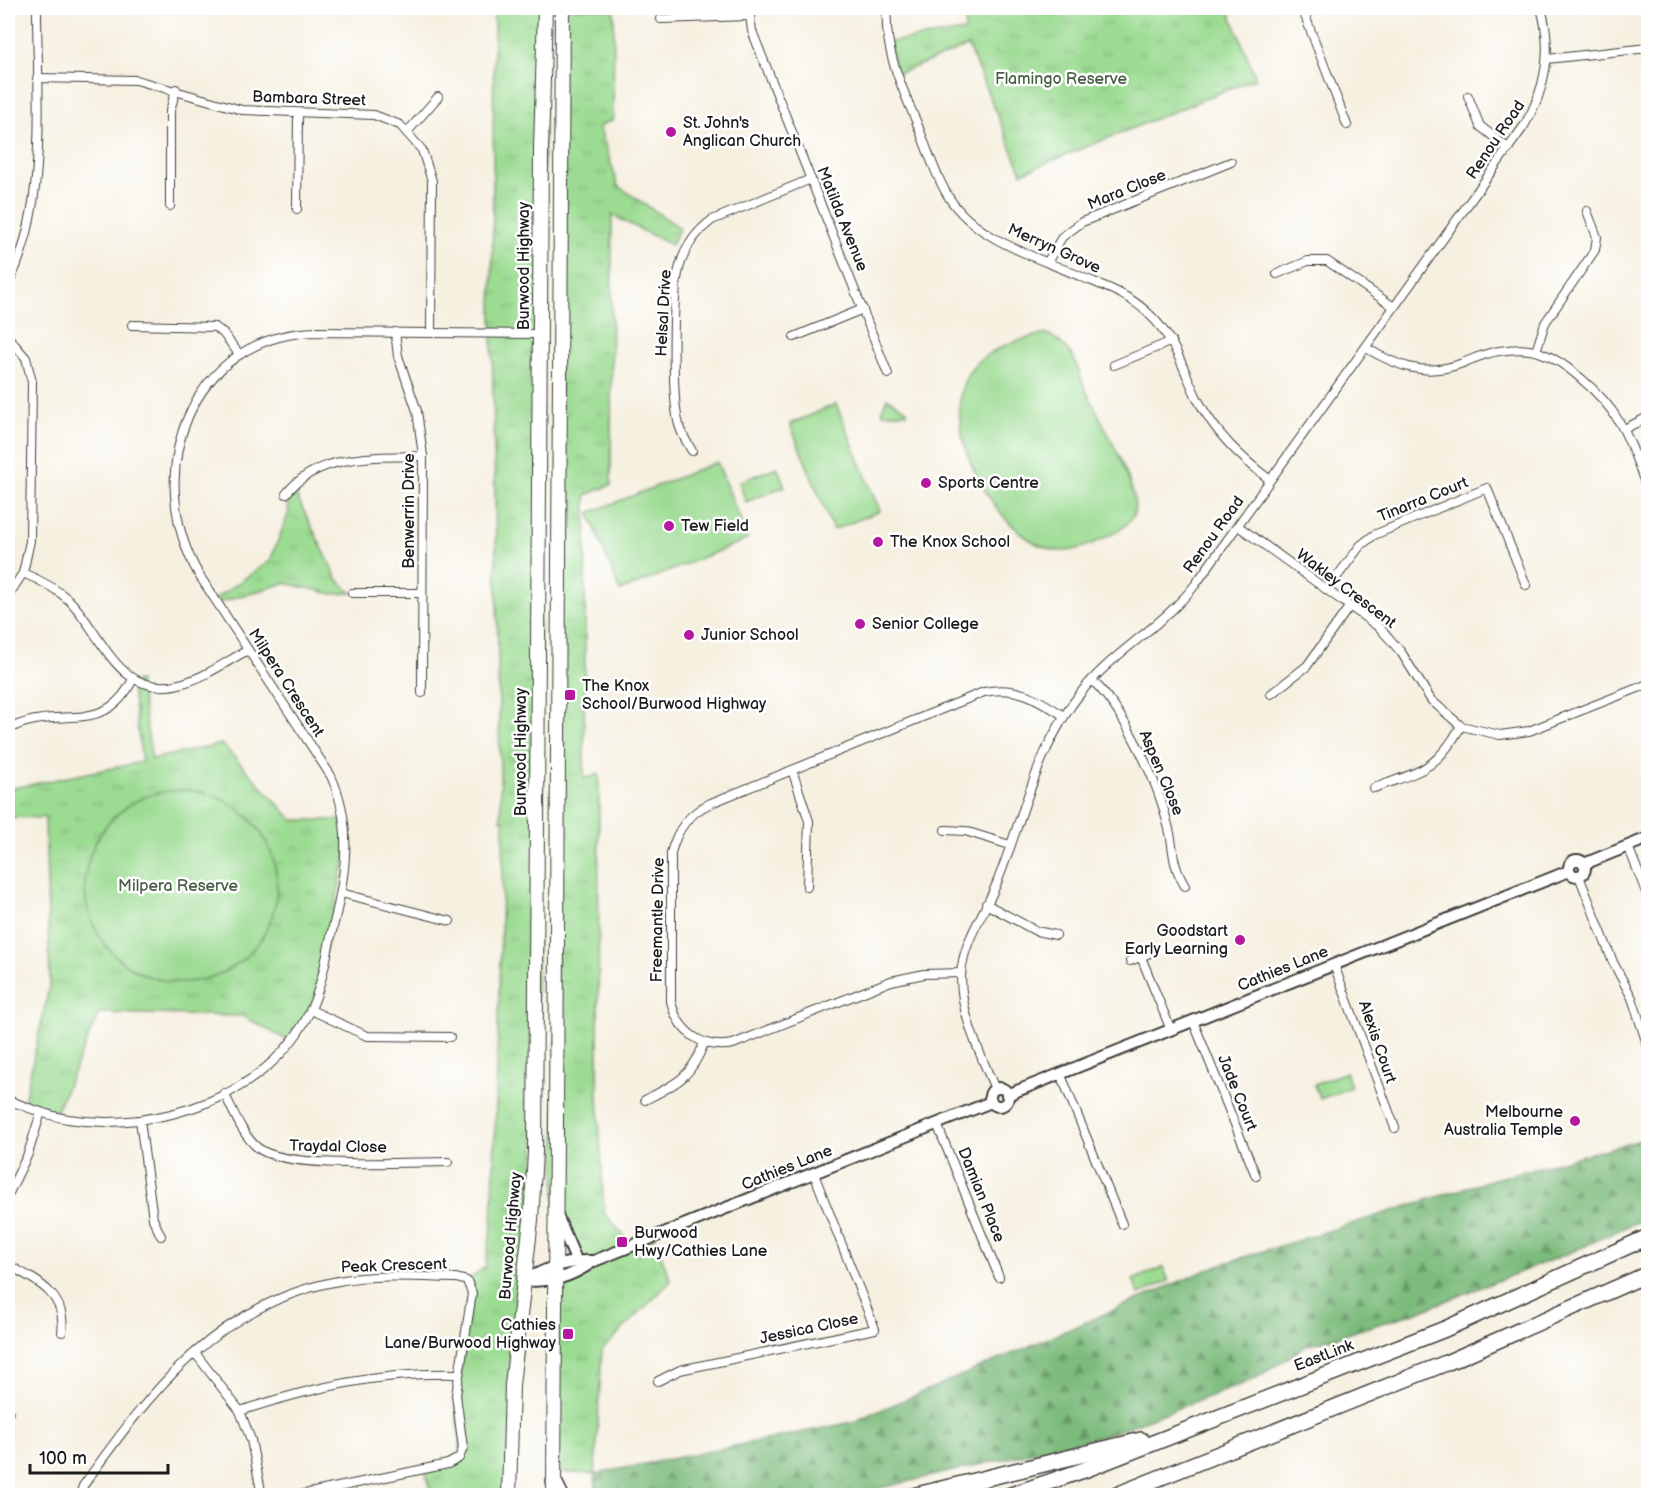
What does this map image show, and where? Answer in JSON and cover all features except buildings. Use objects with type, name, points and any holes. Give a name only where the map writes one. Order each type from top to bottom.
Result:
[{"type":"highway","name":"Burwood Highway","points":[[509,1496],[512,1385],[535,1152],[540,334],[545,8]]},
{"type":"highway","points":[[556,1491],[555,1210],[562,8]]},
{"type":"highway","points":[[535,1152],[556,1150]]},
{"type":"highway","name":"EastLink","points":[[1008,1496],[1084,1470],[1445,1329],[1648,1237]]},
{"type":"highway","points":[[1120,1494],[1446,1363],[1648,1274]]},
{"type":"highway","points":[[913,1496],[1179,1432]]},
{"type":"street","points":[[8,284],[27,234],[35,196],[37,8]]},
{"type":"street","name":"Merryn Grove","points":[[887,8],[887,33],[891,58],[947,195],[966,218],[988,234],[1131,299],[1149,314],[1172,341],[1211,423],[1235,453],[1270,480]]},
{"type":"street","points":[[1302,8],[1347,125]]},
{"type":"street","name":"Renou Road","points":[[995,1089],[965,1012],[961,973],[970,936],[998,881],[1038,763],[1065,716],[1092,680],[1125,648],[1173,610],[1238,526],[1509,149],[1538,100],[1547,59],[1546,33],[1541,8]]},
{"type":"street","points":[[661,20],[748,12]]},
{"type":"street","name":"Matilda Avenue","points":[[748,12],[888,374]]},
{"type":"street","points":[[1547,59],[1648,48]]},
{"type":"street","name":"Bambara Street","points":[[37,78],[125,79],[176,89],[242,110],[298,114],[374,115],[400,125],[408,131],[425,156],[432,181],[431,332]]},
{"type":"street","points":[[170,206],[170,108],[176,89]]},
{"type":"street","points":[[1468,96],[1480,126],[1509,149]]},
{"type":"street","points":[[408,131],[438,97]]},
{"type":"street","points":[[297,209],[298,114]]},
{"type":"street","name":"Mara Close","points":[[1048,261],[1062,237],[1082,222],[1231,162]]},
{"type":"street","name":"Helsal Drive","points":[[692,451],[679,427],[675,401],[677,275],[682,259],[695,237],[712,220],[811,179]]},
{"type":"street","points":[[1536,351],[1550,315],[1595,250],[1597,237],[1587,210]]},
{"type":"street","points":[[1277,274],[1308,261],[1327,261],[1394,307]]},
{"type":"street","points":[[794,337],[863,309]]},
{"type":"street","points":[[132,325],[215,327],[223,333],[238,354]]},
{"type":"street","name":"Benwerrin Drive","points":[[395,332],[398,356],[417,411],[423,456],[422,693]]},
{"type":"street","name":"Milpera Crescent","points":[[8,1100],[41,1112],[79,1121],[140,1120],[172,1114],[224,1093],[274,1058],[296,1034],[310,1010],[341,893],[346,842],[337,789],[193,564],[183,540],[177,501],[179,445],[189,412],[212,377],[238,354],[272,338],[294,333],[540,334]]},
{"type":"street","points":[[8,337],[26,358],[32,382],[31,531],[23,573],[8,596]]},
{"type":"street","points":[[1114,365],[1172,341]]},
{"type":"street","points":[[1366,348],[1400,366],[1420,371],[1450,367],[1497,351],[1536,351],[1561,364],[1588,386],[1612,412],[1624,429],[1648,491]]},
{"type":"street","points":[[1624,429],[1648,417]]},
{"type":"street","points":[[286,494],[300,481],[334,463],[350,459],[423,456]]},
{"type":"street","name":"Tinarra Court","points":[[1327,590],[1360,546],[1374,535],[1486,488],[1526,585]]},
{"type":"street","name":"Wakley Crescent","points":[[1238,526],[1386,635],[1431,700],[1461,726],[1500,735],[1529,731],[1648,684]]},
{"type":"street","points":[[23,573],[52,587],[69,601],[113,660],[133,679],[157,686],[182,684],[248,650]]},
{"type":"street","points":[[352,593],[422,593]]},
{"type":"street","points":[[1270,694],[1303,670],[1349,607]]},
{"type":"street","points":[[13,727],[32,719],[106,711],[119,702],[133,679]]},
{"type":"street","name":"Aspen Close","points":[[1092,680],[1112,701],[1143,760],[1164,811],[1170,833],[1173,864],[1185,886]]},
{"type":"street","name":"Freemantle Drive","points":[[704,1043],[683,1028],[671,1001],[673,843],[685,821],[701,808],[990,691],[1012,690],[1030,694],[1065,716]]},
{"type":"street","points":[[1374,788],[1425,768],[1441,758],[1461,726]]},
{"type":"street","points":[[792,770],[809,821],[807,887]]},
{"type":"street","points":[[945,830],[965,831],[1010,845]]},
{"type":"street","points":[[1584,864],[1648,838]]},
{"type":"street","points":[[1628,846],[1648,897]]},
{"type":"street","points":[[1580,860],[1584,864],[1585,872],[1579,876],[1574,876],[1569,871],[1572,861],[1580,860]]},
{"type":"street","name":"Cathies Lane","points":[[1008,1095],[1569,871]]},
{"type":"street","points":[[1579,876],[1613,962],[1632,998],[1648,1047]]},
{"type":"street","points":[[341,893],[450,921]]},
{"type":"street","points":[[986,904],[1036,931],[1056,935]]},
{"type":"street","points":[[1130,961],[1152,952]]},
{"type":"street","points":[[1141,957],[1171,1030]]},
{"type":"street","name":"Alexis Court","points":[[1334,965],[1395,1128]]},
{"type":"street","points":[[645,1100],[685,1077],[694,1066],[704,1043],[726,1046],[740,1042],[899,978],[924,974],[961,973]]},
{"type":"street","points":[[310,1010],[367,1036],[450,1037]]},
{"type":"street","name":"Jade Court","points":[[1193,1021],[1256,1176]]},
{"type":"street","points":[[1061,1075],[1122,1224]]},
{"type":"street","points":[[995,1089],[1003,1089],[1008,1095],[1003,1105],[995,1106],[991,1102],[990,1093],[995,1089]]},
{"type":"street","name":"Traydal Close","points":[[224,1093],[247,1136],[272,1157],[301,1162],[448,1162]]},
{"type":"street","name":"Cathies Lane","points":[[524,1281],[555,1281],[579,1272],[594,1261],[991,1102]]},
{"type":"street","points":[[8,1195],[28,1154],[41,1112]]},
{"type":"street","points":[[140,1120],[153,1219],[161,1236]]},
{"type":"street","name":"Damian Place","points":[[937,1124],[999,1277]]},
{"type":"street","name":"Jessica Close","points":[[658,1381],[680,1370],[875,1329],[814,1174]]},
{"type":"street","points":[[555,1210],[576,1260]]},
{"type":"street","name":"Cathies Lane","points":[[524,1281],[555,1265],[576,1260],[594,1261]]},
{"type":"street","points":[[8,1265],[38,1281],[51,1293],[62,1315],[62,1332]]},
{"type":"street","name":"Peak Crescent","points":[[80,1496],[83,1486],[141,1406],[195,1353],[221,1332],[258,1309],[316,1286],[361,1278],[456,1278],[468,1283],[472,1293],[458,1374],[456,1400],[463,1448],[461,1455],[456,1461],[296,1496]]},
{"type":"street","points":[[195,1353],[240,1410],[250,1440],[262,1496]]},
{"type":"street","points":[[240,1410],[376,1376],[408,1373],[458,1374]]},
{"type":"green space","points":[[494,8],[545,8],[535,1153],[510,1495],[431,1495],[425,1469],[461,1455],[456,1404],[472,1294],[467,1281],[485,1267],[492,1225],[504,820],[501,820],[492,333]]},
{"type":"green space","points":[[562,8],[614,8],[613,120],[599,126],[618,186],[680,228],[671,245],[612,215],[611,485],[586,495],[584,779],[599,774],[598,1093],[604,1213],[633,1246],[654,1238],[671,1281],[602,1350],[595,1474],[554,1472],[555,1281],[579,1272],[555,1211]]},
{"type":"green space","name":"Flamingo Reserve","points":[[966,8],[1228,8],[1256,78],[1022,173],[968,46],[897,74],[888,42],[965,31]]},
{"type":"green space","points":[[1047,334],[1063,345],[1073,358],[1124,469],[1134,501],[1133,517],[1122,528],[1093,543],[1066,551],[1037,544],[1015,528],[996,507],[979,480],[967,452],[960,424],[960,397],[968,374],[975,366],[992,352],[1014,342]]},
{"type":"green space","points":[[887,398],[907,410],[907,413],[883,413],[882,409]]},
{"type":"green space","points":[[836,404],[880,511],[833,530],[790,424]]},
{"type":"green space","name":"Tew Field","points":[[717,462],[748,539],[620,591],[589,513]]},
{"type":"green space","points":[[777,467],[785,486],[746,502],[739,482]]},
{"type":"green space","points":[[292,487],[338,580],[352,593],[333,594],[285,583],[217,603],[215,599],[270,561],[289,512],[286,494]]},
{"type":"green space","name":"Milpera Reserve","points":[[139,681],[152,759],[222,744],[293,820],[344,820],[346,856],[315,998],[289,1041],[242,1016],[99,1013],[54,1116],[23,1106],[50,983],[45,818],[8,817],[8,789],[142,762],[131,683]]},
{"type":"green space","points":[[181,790],[200,792],[218,798],[249,818],[269,849],[275,867],[277,886],[275,905],[269,923],[249,954],[218,974],[200,980],[181,982],[162,980],[144,974],[113,954],[93,923],[87,905],[85,886],[87,867],[93,849],[113,818],[144,798],[162,792]]},
{"type":"green space","points":[[1346,1072],[1351,1087],[1320,1099],[1314,1085]]},
{"type":"green space","points":[[1648,1138],[1648,1217],[1567,1254],[1415,1313],[1306,1346],[1253,1380],[1106,1435],[851,1495],[596,1495],[595,1474],[853,1422],[1216,1266],[1494,1179]]},
{"type":"green space","points":[[1163,1267],[1169,1281],[1139,1294],[1133,1280]]},
{"type":"place","name":"St. John's Anglican Church","points":[[671,132]]},
{"type":"place","name":"Sports Centre","points":[[926,483]]},
{"type":"place","name":"Tew Field","points":[[669,526]]},
{"type":"place","name":"The Knox School","points":[[878,542]]},
{"type":"place","name":"Senior College","points":[[860,624]]},
{"type":"place","name":"Junior School","points":[[689,635]]},
{"type":"place","name":"The Knox School/Burwood Highway","points":[[570,695]]},
{"type":"place","name":"Goodstart Early Learning","points":[[1240,940]]},
{"type":"place","name":"Melbourne Australia Temple","points":[[1575,1121]]},
{"type":"place","name":"Burwood Hwy/Cathies Lane","points":[[622,1242]]},
{"type":"place","name":"Cathies Lane/Burwood Highway","points":[[568,1334]]}]
